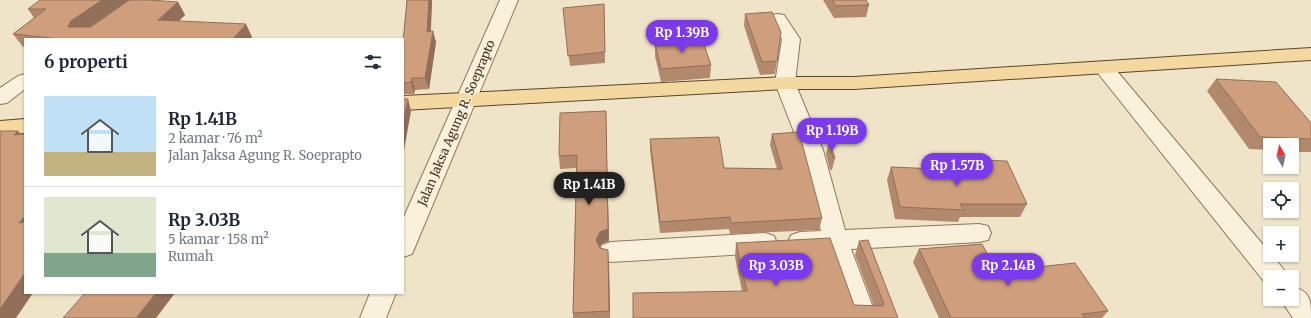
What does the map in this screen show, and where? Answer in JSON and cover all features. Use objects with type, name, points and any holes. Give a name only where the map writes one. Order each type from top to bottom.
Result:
[{"type":"main road","points":[[404,103],[786,83],[854,82],[1104,68],[1311,54]]},
{"type":"main road","points":[[0,128],[24,126]]},
{"type":"street","name":"Jalan Jaksa Agung R. Soeprapto","points":[[404,245],[509,0]]},
{"type":"street","points":[[778,20],[791,39],[786,83],[812,150],[835,240],[864,318]]},
{"type":"street","points":[[1104,68],[1269,270]]},
{"type":"street","points":[[0,98],[24,81]]},
{"type":"street","points":[[611,252],[979,233]]},
{"type":"street","points":[[373,318],[384,294]]},
{"type":"street","points":[[1299,306],[1309,318]]},
{"type":"building","points":[[40,0],[102,0],[71,21],[68,27],[91,27],[129,0],[149,0],[178,2],[158,20],[246,24],[234,38],[51,38],[13,34],[46,9],[28,9]]},
{"type":"building","points":[[407,0],[429,0],[427,32],[433,31],[425,78],[412,78],[411,82],[404,83],[403,38]]},
{"type":"building","points":[[832,0],[866,0],[869,5],[836,6]]},
{"type":"building","points":[[604,4],[605,52],[568,56],[563,8]]},
{"type":"building","points":[[772,12],[781,32],[777,61],[762,62],[745,14]]},
{"type":"building","points":[[702,39],[711,65],[661,69],[655,43]]},
{"type":"building","points":[[1216,79],[1276,82],[1311,123],[1311,139],[1260,137]]},
{"type":"building","points":[[404,99],[408,99],[404,118]]},
{"type":"building","points":[[606,111],[608,229],[600,232],[596,240],[600,248],[608,250],[609,311],[573,313],[577,155],[559,156],[560,113]]},
{"type":"building","points":[[0,131],[18,131],[14,135],[24,134],[24,217],[19,223],[24,222],[24,274],[0,309]]},
{"type":"building","points":[[799,132],[822,218],[731,223],[730,217],[660,222],[650,139],[719,137],[724,168],[782,169],[772,134]]},
{"type":"building","points":[[829,141],[835,158],[833,158]]},
{"type":"building","points":[[977,160],[1007,161],[1027,204],[960,204],[964,210],[900,207],[891,167],[982,171]]},
{"type":"building","points":[[830,238],[854,305],[883,306],[884,304],[859,241],[868,240],[898,318],[633,318],[633,293],[747,291],[736,243]]},
{"type":"building","points":[[982,244],[995,268],[1016,266],[1018,269],[1075,263],[1108,311],[1082,314],[1085,318],[951,318],[919,249]]},
{"type":"building","points":[[84,294],[155,294],[136,318],[63,318]]}]
